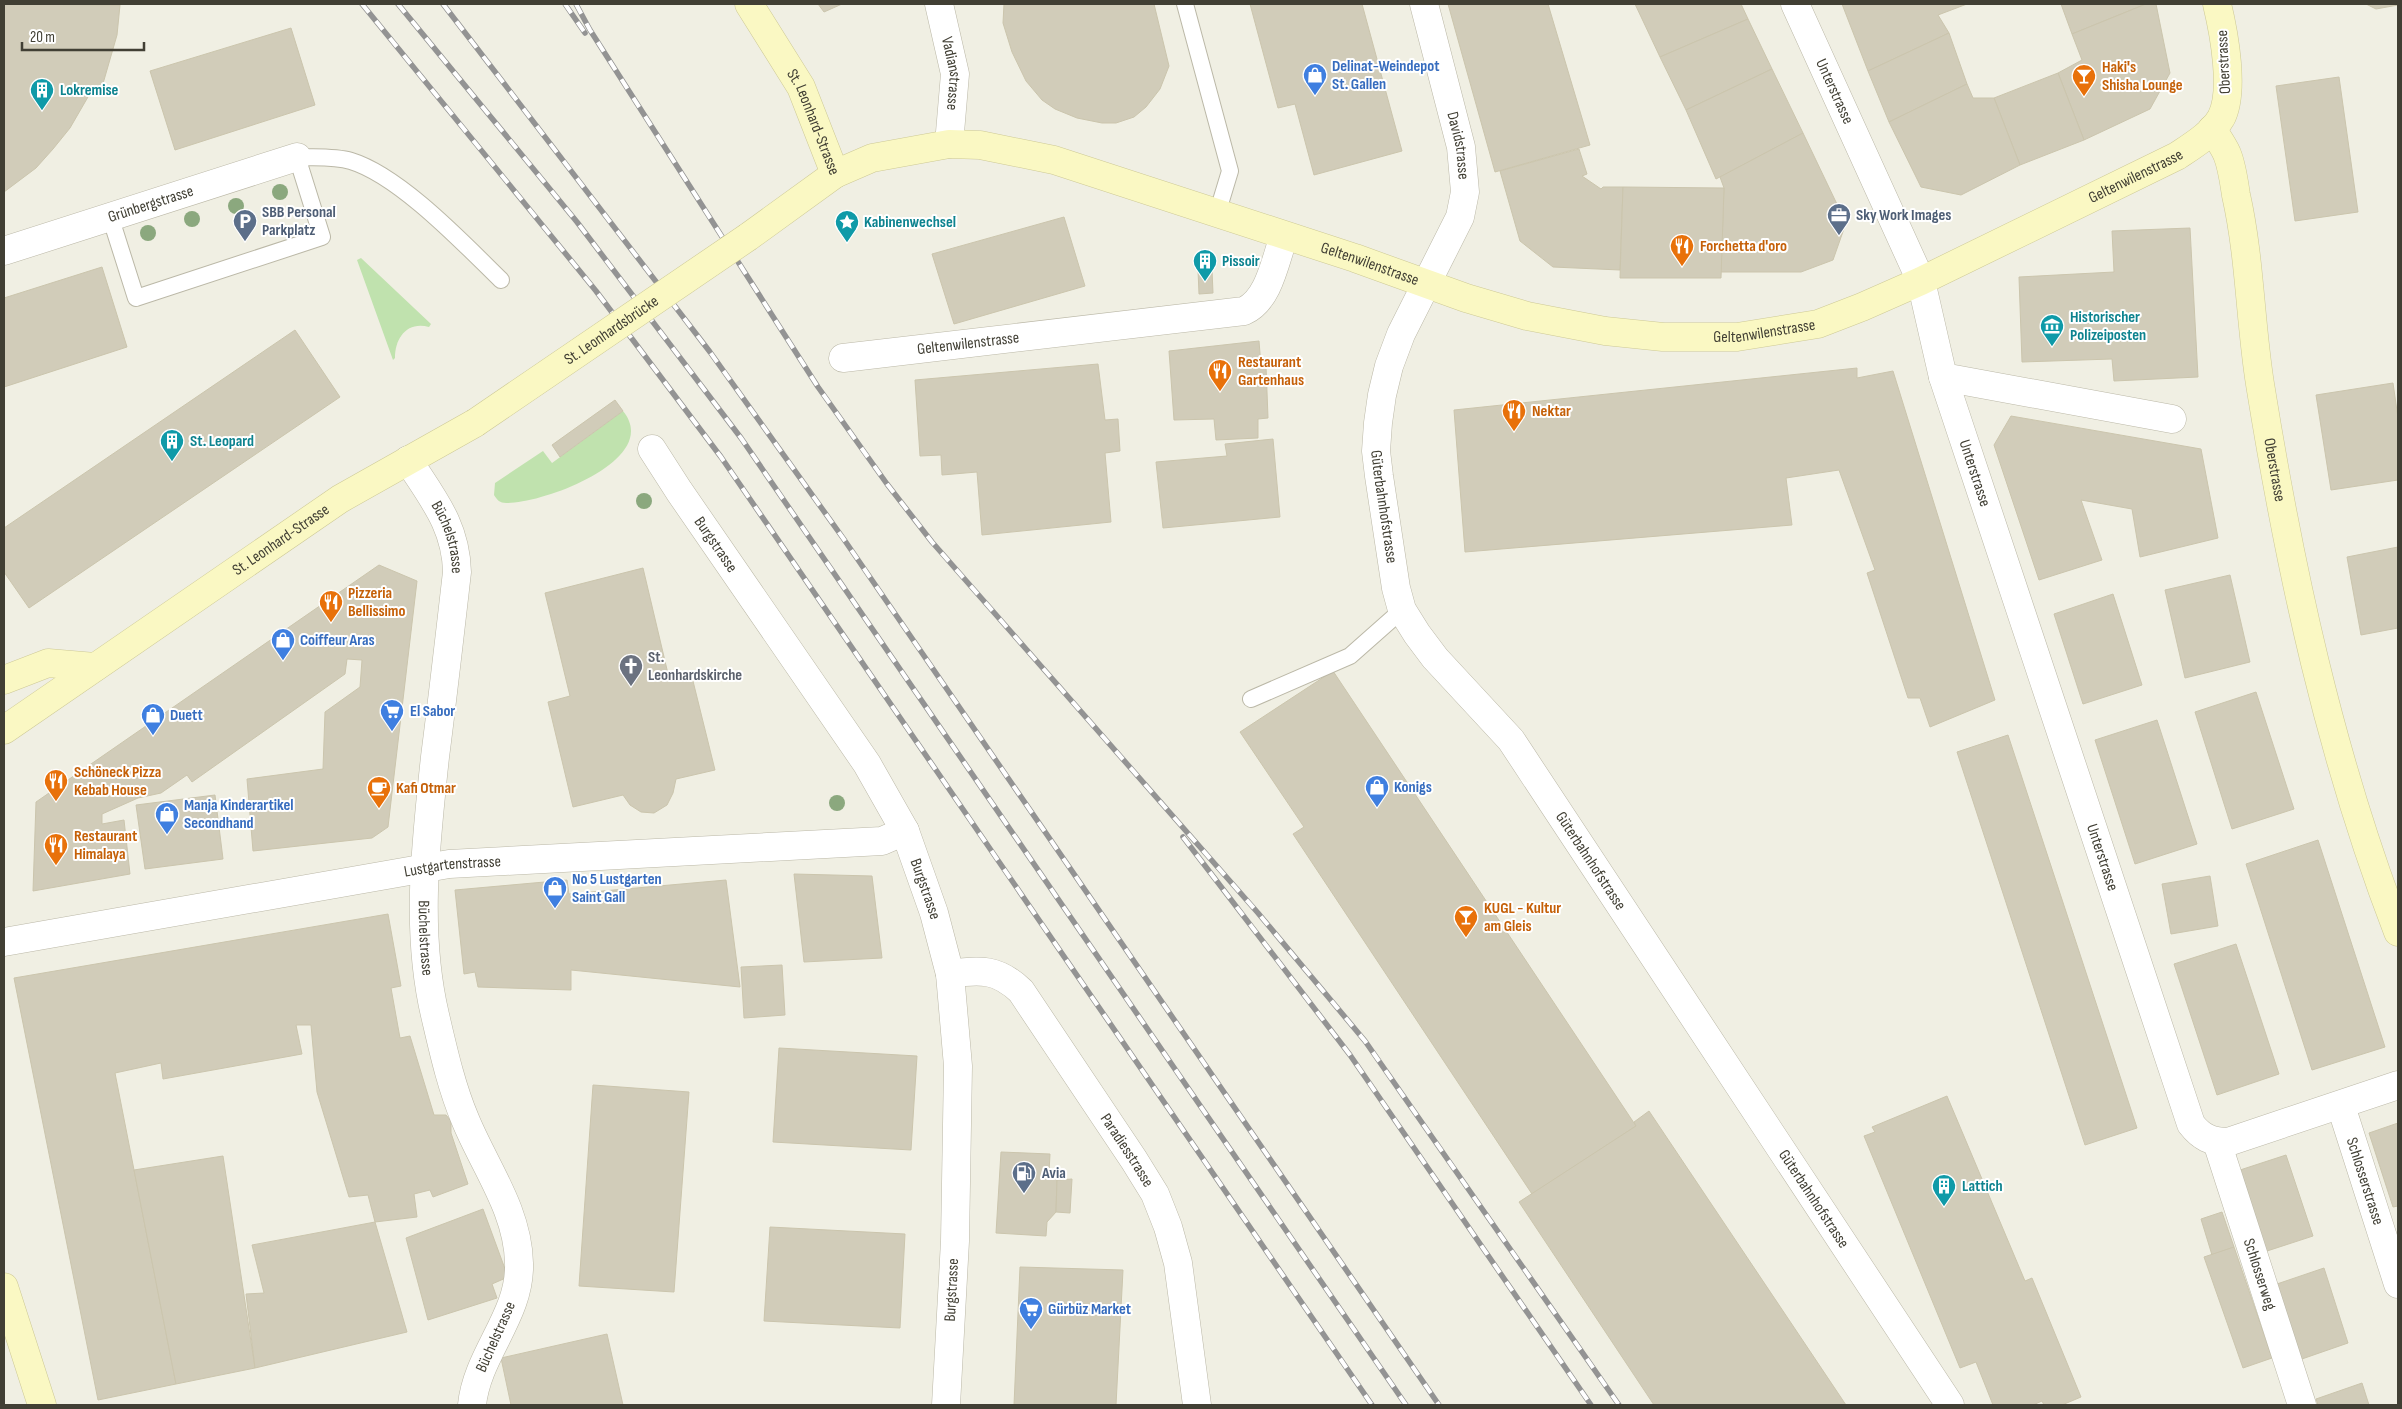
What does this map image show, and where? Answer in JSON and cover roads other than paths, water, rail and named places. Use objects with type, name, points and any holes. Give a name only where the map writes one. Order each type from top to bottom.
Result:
[{"type":"main road","name":"St. Leonhard-Strasse","points":[[748,237],[836,174],[801,87],[749,4]]},
{"type":"main road","name":"Oberstrasse","points":[[2218,4],[2227,93],[2220,118],[2212,129],[2228,155],[2245,233],[2260,382],[2297,587],[2312,656],[2358,819],[2374,869],[2398,932]]},
{"type":"main road","name":"Geltenwilenstrasse","points":[[836,174],[872,158],[949,144],[980,145],[1054,160],[1355,258],[1427,284],[1543,320],[1663,338],[1737,337],[1808,326],[1862,307],[1921,281],[2177,156],[2212,129]]},
{"type":"main road","name":"St. Leonhardsbrücke","points":[[475,423],[748,237]]},
{"type":"main road","name":"St. Leonhard-Strasse","points":[[4,730],[340,499],[475,423]]},
{"type":"main road","points":[[4,680],[48,663],[95,667]]},
{"type":"main road","points":[[4,1287],[42,1405]]},
{"type":"street","name":"Vadianstrasse","points":[[939,4],[955,74],[949,144]]},
{"type":"street","name":"Davidstrasse","points":[[1424,4],[1461,147],[1465,178],[1465,192],[1460,217],[1427,284]]},
{"type":"street","name":"Unterstrasse","points":[[1795,4],[1921,281],[1943,377],[2187,1114],[2191,1124],[2198,1132],[2217,1142]]},
{"type":"street","name":"Grünbergstrasse","points":[[4,251],[297,157]]},
{"type":"street","name":"Geltenwilenstrasse","points":[[844,358],[1239,312],[1252,307],[1262,295],[1284,236]]},
{"type":"street","name":"Güterbahnhofstrasse","points":[[1427,284],[1401,334],[1382,394],[1376,451],[1390,559],[1399,599],[1435,658],[1511,740],[1950,1405]]},
{"type":"street","points":[[1943,377],[2172,419]]},
{"type":"street","name":"Burgstrasse","points":[[652,449],[867,764],[905,832],[934,913],[950,974],[955,1011],[958,1114],[955,1241],[946,1405]]},
{"type":"street","name":"Büchelstrasse","points":[[408,460],[446,520],[456,552],[457,572],[424,868],[424,923],[434,1012],[464,1116],[503,1198],[518,1242],[519,1264],[514,1302],[480,1371],[472,1405]]},
{"type":"street","name":"Lustgartenstrasse","points":[[4,942],[449,864],[882,841],[905,832]]},
{"type":"street","name":"Paradiesstrasse","points":[[950,974],[972,970],[985,971],[1010,980],[1021,991],[1150,1188],[1168,1228],[1178,1263],[1197,1405]]},
{"type":"street","points":[[2217,1142],[2228,1142],[2341,1106],[2398,1085]]},
{"type":"street","name":"Schlosserstrasse","points":[[2341,1106],[2398,1284]]},
{"type":"street","name":"Schlosserweg","points":[[2217,1142],[2302,1405]]},
{"type":"lane","points":[[1185,4],[1230,170],[1217,214]]},
{"type":"lane","points":[[110,216],[136,298],[322,237],[297,157],[350,161],[370,169],[412,198],[501,280]]},
{"type":"lane","points":[[1251,699],[1350,656],[1399,599]]},
{"type":"railway","points":[[362,4],[596,291],[721,457],[1372,1405]]},
{"type":"railway","points":[[398,4],[577,222],[741,438],[1406,1405]]},
{"type":"railway","points":[[443,4],[710,352],[843,538],[1439,1405]]},
{"type":"railway","points":[[565,4],[585,33]]},
{"type":"railway","points":[[576,4],[590,30],[818,387],[887,484],[932,542],[1258,913],[1365,1041],[1619,1405]]},
{"type":"railway","points":[[1183,837],[1350,1055],[1591,1405]]},
{"type":"place","name":"Delinat-Weindepot St. Gallen","points":[[1315,96]]},
{"type":"place","name":"Haki's Shisha Lounge","points":[[2084,97]]},
{"type":"place","name":"Lokremise","points":[[42,111]]},
{"type":"place","name":"Sky Work Images","points":[[1839,236]]},
{"type":"place","name":"SBB Personal Parkplatz","points":[[245,242]]},
{"type":"place","name":"Kabinenwechsel","points":[[847,243]]},
{"type":"place","name":"Forchetta d'oro","points":[[1682,267]]},
{"type":"place","name":"Pissoir","points":[[1205,282]]},
{"type":"place","name":"Historischer Polizeiposten","points":[[2052,347]]},
{"type":"place","name":"Restaurant Gartenhaus","points":[[1220,392]]},
{"type":"place","name":"Nektar","points":[[1514,432]]},
{"type":"place","name":"St. Leopard","points":[[172,462]]},
{"type":"place","name":"Pizzeria Bellissimo","points":[[331,623]]},
{"type":"place","name":"Coiffeur Aras","points":[[283,661]]},
{"type":"place","name":"St. Leonhardskirche","points":[[631,687]]},
{"type":"place","name":"El Sabor","points":[[392,732]]},
{"type":"place","name":"Duett","points":[[153,736]]},
{"type":"place","name":"Schöneck Pizza Kebab House","points":[[56,802]]},
{"type":"place","name":"Konigs","points":[[1377,808]]},
{"type":"place","name":"Kafi Otmar","points":[[379,809]]},
{"type":"place","name":"Manja Kinderartikel Secondhand","points":[[167,835]]},
{"type":"place","name":"Restaurant Himalaya","points":[[56,866]]},
{"type":"place","name":"No 5 Lustgarten Saint Gall","points":[[555,909]]},
{"type":"place","name":"KUGL - Kultur am Gleis","points":[[1466,938]]},
{"type":"place","name":"Avia","points":[[1024,1194]]},
{"type":"place","name":"Lattich","points":[[1944,1207]]},
{"type":"place","name":"Gürbüz Market","points":[[1031,1330]]}]
